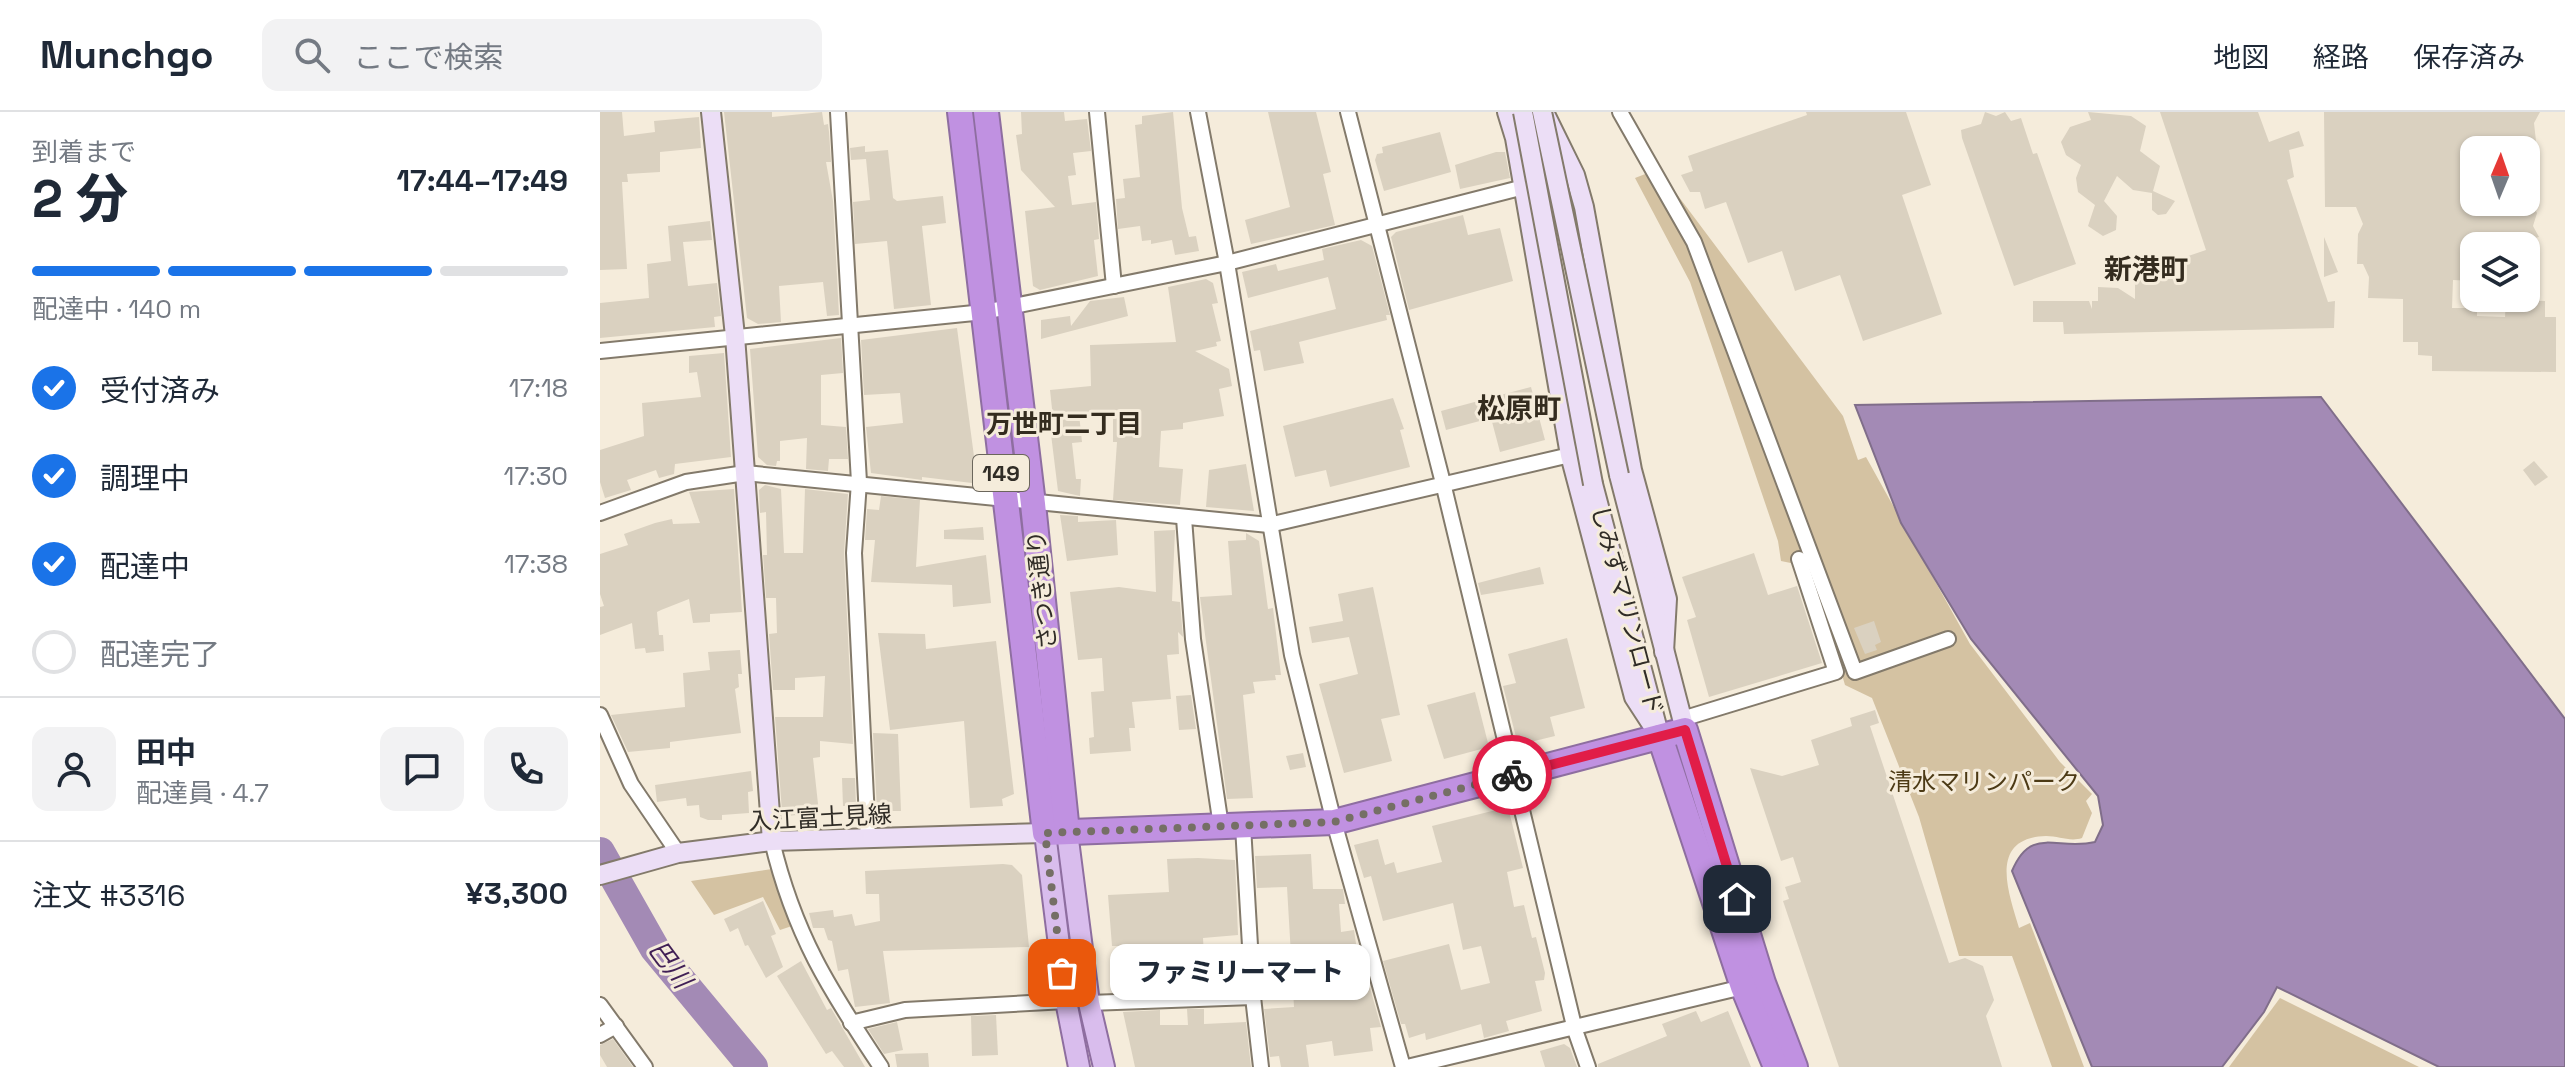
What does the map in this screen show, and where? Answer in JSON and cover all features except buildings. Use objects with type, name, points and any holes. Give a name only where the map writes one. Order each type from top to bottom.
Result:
[{"type":"highway","name":"さつき通り","points":[[960,112],[1004,501],[1056,832]]},
{"type":"highway","name":"さつき通り","points":[[986,112],[1033,504],[1056,832]]},
{"type":"highway","points":[[1056,832],[1334,822],[1660,737],[1683,724]]},
{"type":"highway","name":"しみずマリンロード","points":[[1683,724],[1753,985],[1795,1067]]},
{"type":"highway","points":[[1660,737],[1753,985],[1776,1067]]},
{"type":"main road","name":"さつき通り","points":[[1056,832],[1066,1001],[1079,1067]]},
{"type":"main road","name":"さつき通り","points":[[1056,832],[1104,1067]]},
{"type":"street","points":[[711,112],[735,336],[772,841],[800,936],[881,1067]]},
{"type":"street","points":[[838,112],[859,482],[854,553],[868,839]]},
{"type":"street","points":[[1097,112],[1114,286]]},
{"type":"street","points":[[1198,112],[1227,263],[1292,655],[1334,822],[1405,1067],[1575,1030],[1753,985]]},
{"type":"street","points":[[1348,112],[1443,483],[1575,1030],[1588,1067]]},
{"type":"street","points":[[1507,112],[1524,187],[1570,455],[1634,697],[1660,737]]},
{"type":"street","name":"しみずマリンロード","points":[[1523,112],[1593,484],[1660,737]]},
{"type":"street","points":[[1543,112],[1575,175],[1632,470],[1667,599],[1664,652]]},
{"type":"street","name":"しみずマリンロード","points":[[1543,112],[1619,475],[1683,724]]},
{"type":"street","points":[[1620,112],[1694,242],[1855,672],[1948,639]]},
{"type":"street","points":[[600,351],[984,312],[1227,263],[1575,175]]},
{"type":"street","points":[[600,513],[686,482],[745,473],[859,482],[1033,504],[1269,525],[1570,455]]},
{"type":"street","points":[[1184,518],[1193,639],[1232,826],[1261,1067]]},
{"type":"street","points":[[1683,724],[1836,672],[1799,559]]},
{"type":"street","points":[[600,715],[631,784],[672,854]]},
{"type":"street","name":"入江富士見線","points":[[600,875],[672,854],[772,841],[1056,832]]},
{"type":"street","points":[[1089,1003],[1253,997]]},
{"type":"street","points":[[851,1023],[905,1010],[1066,1001]]},
{"type":"street","points":[[600,1005],[645,1067]]},
{"type":"street","points":[[600,1035],[616,1026]]},
{"type":"green space","name":"清水マリンパーク","points":[[1658,169],[1843,416],[1858,460],[1866,457],[1970,644],[2060,762],[2092,794],[2086,801],[2092,813],[2082,838],[2046,836],[2027,839],[2015,846],[2007,870],[2019,928],[2030,923],[2084,1067],[2052,1067],[2012,956],[1959,956],[1919,817],[1872,698],[1845,685],[1810,567],[1781,561],[1778,541],[1690,282],[1635,178]]},
{"type":"green space","points":[[772,869],[792,926],[780,930],[763,897],[714,915],[691,881]]},
{"type":"green space","points":[[2280,998],[2419,1067],[2229,1067]]},
{"type":"shaded area","points":[[2321,397],[2565,719],[2565,1067],[2439,1067],[2277,987],[2264,1012],[2222,1067],[2092,1067],[2012,871],[2019,857],[2037,844],[2095,842],[2103,825],[2098,796],[1971,639],[1901,523],[1855,405]]},
{"type":"waterway","name":"巴川","points":[[600,852],[655,949],[753,1067]]},
{"type":"way so far","points":[[1062,973],[1045,833],[1334,822],[1512,775]]},
{"type":"place","name":"ファミリーマート","points":[[1062,973]]},
{"type":"district","name":"新港町","points":[[2146,269]]},
{"type":"district","name":"松原町","points":[[1519,408]]},
{"type":"district","name":"万世町二丁目","points":[[1064,424]]},
{"type":"route","points":[[1512,775],[1685,730],[1737,899]]}]
